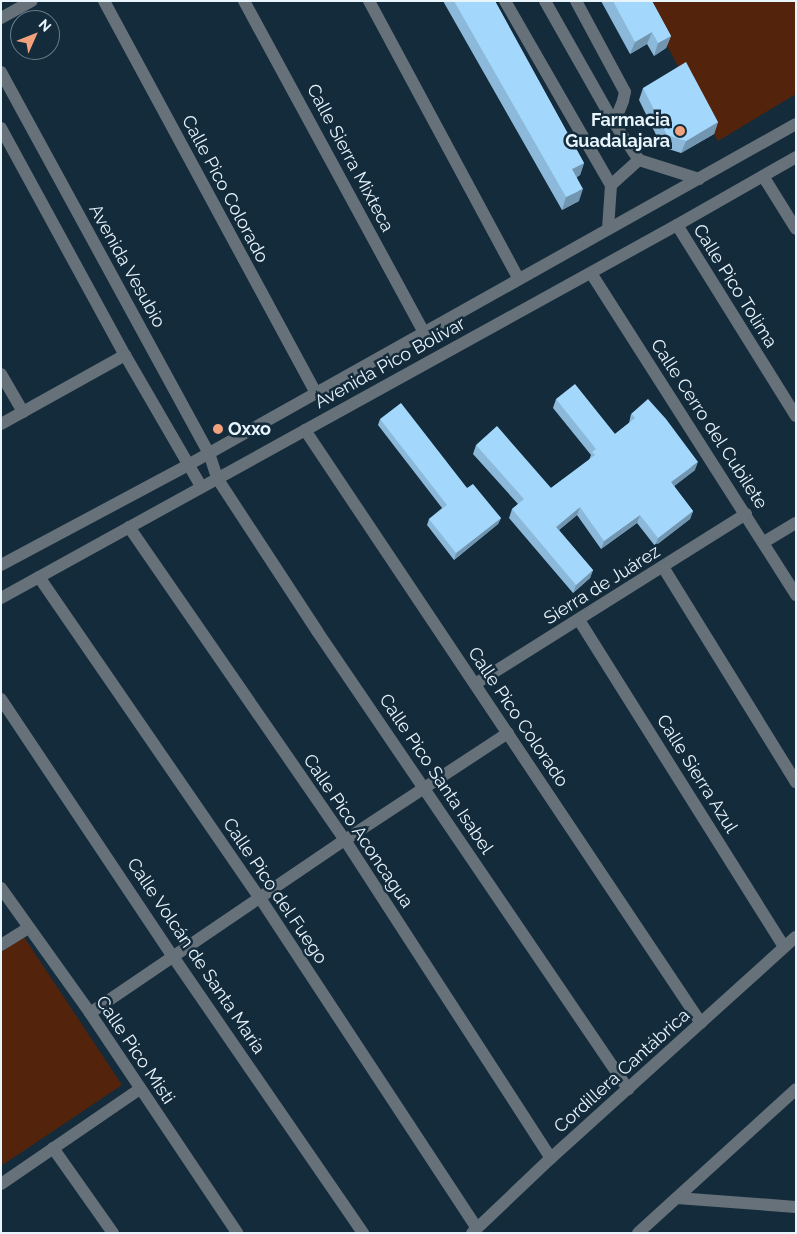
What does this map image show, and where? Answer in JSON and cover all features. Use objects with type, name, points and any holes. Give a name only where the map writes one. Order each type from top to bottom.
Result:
[{"type":"street","points":[[1,18],[32,1]]},
{"type":"street","name":"Calle Pico Colorado","points":[[104,1],[316,393]]},
{"type":"street","name":"Calle Sierra Mixteca","points":[[244,1],[424,332]]},
{"type":"street","points":[[369,1],[519,279]]},
{"type":"street","points":[[505,1],[611,185],[608,229]]},
{"type":"street","points":[[546,1],[614,123],[639,160],[699,178]]},
{"type":"street","points":[[576,1],[623,87],[625,96],[614,123]]},
{"type":"street","name":"Avenida Vesubio","points":[[1,72],[209,453],[217,478]]},
{"type":"street","name":"Avenida Pico Bolívar","points":[[1,565],[188,465],[796,124]]},
{"type":"street","points":[[1,128],[126,355],[201,486]]},
{"type":"street","name":"Avenida Pico Bolívar","points":[[1,598],[201,486],[677,226],[796,157]]},
{"type":"street","points":[[611,185],[639,160]]},
{"type":"street","points":[[763,176],[796,229]]},
{"type":"street","name":"Calle Pico Tolima","points":[[677,226],[796,416]]},
{"type":"street","name":"Calle Cerro del Cubilete","points":[[591,273],[796,594]]},
{"type":"street","points":[[1,424],[126,355]]},
{"type":"street","points":[[1,374],[23,412]]},
{"type":"street","name":"Calle Pico Colorado","points":[[305,430],[701,1023]]},
{"type":"street","name":"Calle Pico Santa Isabel","points":[[217,478],[317,631],[628,1089]]},
{"type":"street","name":"Sierra de Juárez","points":[[475,684],[746,514]]},
{"type":"street","points":[[764,542],[796,523]]},
{"type":"street","name":"Calle Pico Aconcagua","points":[[129,527],[345,840],[551,1158]]},
{"type":"street","points":[[663,567],[796,782]]},
{"type":"street","name":"Calle Pico del Fuego","points":[[39,577],[260,898],[475,1230]]},
{"type":"street","name":"Calle Sierra Azul","points":[[579,620],[784,947]]},
{"type":"street","name":"Calle Volcán de Santa María","points":[[1,698],[174,958],[363,1233]]},
{"type":"street","points":[[90,1013],[174,958],[345,840],[508,733]]},
{"type":"street","name":"Calle Pico Misti","points":[[1,888],[90,1013],[237,1233]]},
{"type":"street","points":[[1,945],[28,928]]},
{"type":"street","name":"Cordillera Cantábrica","points":[[475,1230],[551,1158],[796,937]]},
{"type":"street","points":[[1,1184],[140,1089]]},
{"type":"street","points":[[638,1233],[796,1089]]},
{"type":"street","points":[[53,1148],[113,1233]]},
{"type":"street","points":[[677,1198],[796,1207]]},
{"type":"shaded area","points":[[643,1],[796,1],[796,94],[718,141]]},
{"type":"shaded area","points":[[24,937],[122,1085],[1,1166],[1,952]]},
{"type":"building","points":[[454,1],[495,1],[584,163],[572,169],[583,189],[566,197]]},
{"type":"building","points":[[613,1],[652,1],[671,36],[658,43],[652,32],[635,42]]},
{"type":"building","points":[[686,62],[718,122],[686,141],[667,135],[643,88]]},
{"type":"building","points":[[575,384],[615,434],[635,418],[631,414],[648,399],[666,419],[698,462],[671,482],[693,511],[658,538],[640,515],[604,541],[580,507],[556,527],[593,570],[576,585],[512,509],[524,499],[476,445],[497,426],[551,488],[595,455],[592,452],[596,449],[556,399]]},
{"type":"building","points":[[401,403],[467,488],[473,484],[501,518],[456,553],[429,519],[447,505],[380,419]]},
{"type":"place","name":"Farmacia Guadalajara","points":[[680,131]]},
{"type":"place","name":"Oxxo","points":[[218,429]]}]
